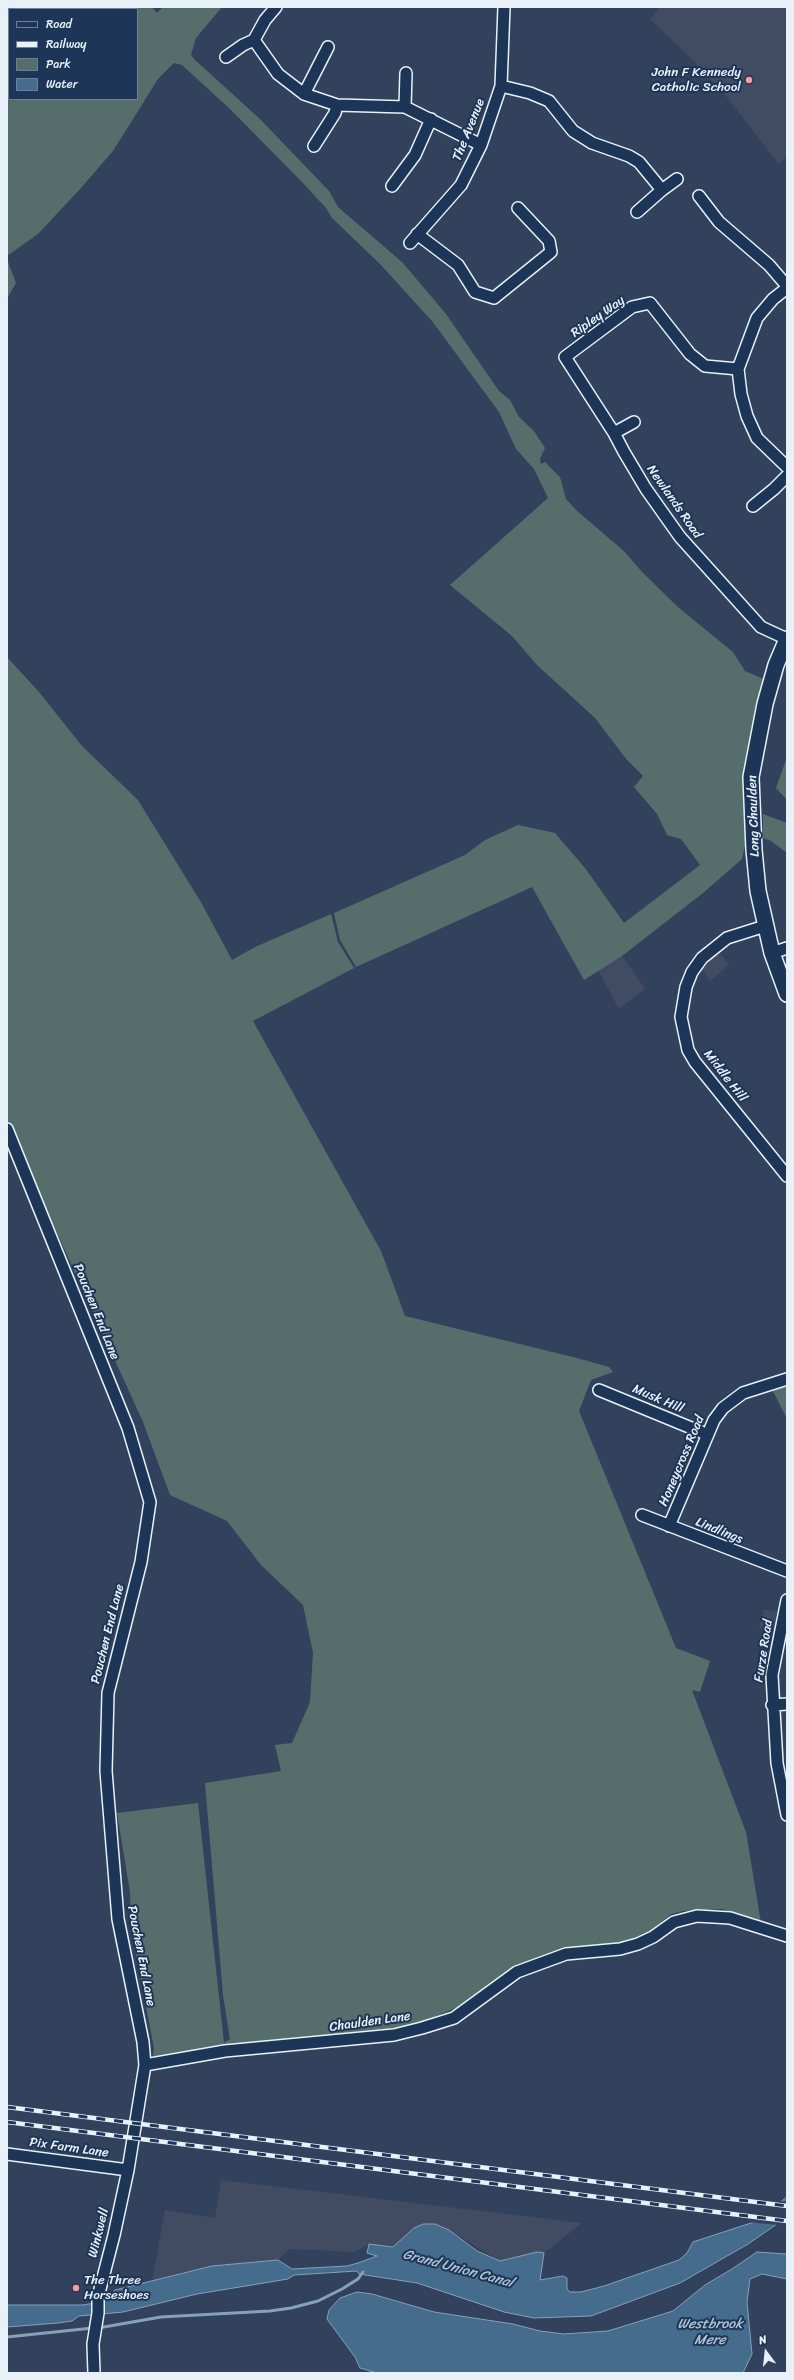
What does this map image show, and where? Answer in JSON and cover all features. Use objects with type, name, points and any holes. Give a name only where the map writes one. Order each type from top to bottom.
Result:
[{"type":"street","points":[[226,58],[238,48],[254,40],[264,20],[276,7]]},
{"type":"street","name":"The Avenue","points":[[410,243],[461,185],[481,145],[501,86],[504,7]]},
{"type":"street","points":[[254,40],[278,74],[304,94],[337,105],[405,107],[481,145]]},
{"type":"street","points":[[304,94],[328,47]]},
{"type":"street","points":[[405,107],[406,73]]},
{"type":"street","points":[[501,86],[530,93],[549,101],[573,131],[592,143],[629,156],[639,162],[662,190]]},
{"type":"street","points":[[314,146],[337,105]]},
{"type":"street","points":[[392,186],[416,155],[431,119]]},
{"type":"street","points":[[637,212],[677,179]]},
{"type":"street","points":[[699,196],[719,222],[769,266],[787,287],[756,318],[738,369],[745,409],[757,438],[787,467]]},
{"type":"street","points":[[417,234],[458,265],[475,292],[494,298],[552,252],[549,241],[518,208]]},
{"type":"street","name":"Ripley Way","points":[[566,357],[632,307],[650,303],[690,354],[705,366],[738,369]]},
{"type":"street","name":"Newlands Road","points":[[566,357],[614,433],[627,458],[680,538],[761,627],[787,639]]},
{"type":"street","points":[[614,433],[634,422]]},
{"type":"street","points":[[752,506],[774,489],[787,476]]},
{"type":"street","name":"Long Chaulden","points":[[787,639],[776,665],[765,704],[751,777],[754,850],[765,926],[772,953],[787,994]]},
{"type":"street","name":"Middle Hill","points":[[765,926],[727,938],[702,958],[692,972],[686,987],[681,1017],[688,1050],[695,1062],[787,1176]]},
{"type":"street","points":[[772,953],[787,948]]},
{"type":"street","name":"Pouchen End Lane","points":[[7,1129],[128,1428],[150,1502],[141,1562],[108,1693],[106,1771],[118,1919],[144,2042],[144,2065],[128,2170]]},
{"type":"street","name":"Honeycross Road","points":[[669,1526],[706,1434],[714,1420],[732,1400],[754,1388],[787,1379]]},
{"type":"street","name":"Musk Hill","points":[[599,1390],[706,1434]]},
{"type":"street","name":"Lindlings","points":[[642,1516],[787,1571]]},
{"type":"street","name":"Furze Road","points":[[787,1600],[772,1675],[772,1705],[782,1762],[787,1815]]},
{"type":"street","points":[[772,1705],[787,1704]]},
{"type":"street","name":"Chaulden Lane","points":[[144,2065],[226,2051],[394,2035],[422,2028],[454,2018],[517,1972],[566,1954],[620,1949],[638,1944],[653,1937],[674,1922],[697,1916],[730,1918],[787,1936]]},
{"type":"street","name":"Pix Farm Lane","points":[[7,2154],[128,2170]]},
{"type":"street","name":"Winkwell","points":[[94,2373],[94,2334],[98,2297],[114,2235],[128,2170]]},
{"type":"shaded area","name":"John F Kennedy Catholic School","points":[[660,7],[787,7],[787,156],[779,164],[725,95],[698,65],[650,19]]},
{"type":"shaded area","points":[[718,951],[729,965],[710,981],[701,969]]},
{"type":"shaded area","points":[[622,956],[643,986],[644,990],[619,1009],[598,970]]},
{"type":"shaded area","points":[[764,1609],[777,1612],[773,1630],[759,1628]]},
{"type":"shaded area","points":[[221,2180],[582,2223],[544,2253],[500,2261],[449,2230],[393,2247],[369,2244],[355,2252],[289,2249],[278,2260],[225,2265],[180,2273],[152,2282],[165,2210],[215,2218]]},
{"type":"green space","points":[[7,7],[152,7],[157,13],[163,7],[222,7],[196,38],[191,55],[195,60],[260,119],[329,191],[338,207],[403,263],[446,314],[499,391],[510,400],[519,417],[534,431],[545,448],[540,459],[541,464],[545,462],[560,477],[566,499],[576,510],[624,551],[643,573],[679,608],[733,652],[745,671],[766,680],[747,836],[742,859],[703,893],[622,956],[584,980],[532,887],[356,967],[340,940],[334,913],[465,855],[485,840],[518,825],[555,833],[585,868],[624,923],[700,865],[681,839],[667,835],[657,814],[634,787],[643,776],[627,760],[595,718],[537,665],[512,636],[450,585],[548,498],[534,469],[516,449],[499,412],[432,321],[380,264],[332,218],[326,208],[302,182],[230,109],[182,65],[174,63],[158,79],[113,151],[38,234],[7,256]]},
{"type":"green space","points":[[7,259],[16,283],[7,299]]},
{"type":"green space","points":[[7,657],[39,692],[82,746],[138,800],[202,904],[232,960],[255,947],[331,914],[338,942],[354,968],[253,1021],[381,1251],[405,1316],[577,1358],[609,1367],[613,1372],[591,1380],[579,1411],[676,1648],[710,1661],[700,1692],[692,1690],[746,1832],[761,1923],[723,1909],[683,1911],[671,1914],[651,1931],[632,1940],[603,1947],[567,1950],[539,1957],[506,1972],[461,2006],[409,2027],[153,2057],[154,2048],[131,1929],[130,1892],[117,1813],[198,1803],[224,2043],[230,2039],[223,1995],[205,1783],[281,1771],[275,1745],[292,1743],[310,1702],[313,1653],[303,1605],[261,1565],[227,1521],[170,1495],[143,1422],[7,1123]]},
{"type":"green space","points":[[787,757],[787,800],[776,788]]},
{"type":"green space","points":[[763,814],[787,823],[787,853],[771,841],[763,838]]},
{"type":"green space","points":[[787,1385],[787,1419],[772,1389]]},
{"type":"water","name":"Grand Union Canal","points":[[787,2197],[787,2217],[748,2244],[680,2283],[591,2316],[534,2318],[504,2312],[417,2283],[359,2274],[357,2271],[294,2275],[288,2279],[197,2294],[123,2312],[79,2316],[72,2321],[58,2323],[7,2327],[7,2305],[82,2305],[103,2302],[115,2290],[212,2266],[278,2260],[292,2269],[347,2266],[377,2256],[367,2253],[369,2244],[393,2247],[414,2228],[423,2224],[435,2224],[449,2230],[477,2251],[500,2261],[537,2252],[544,2253],[540,2280],[563,2276],[567,2278],[567,2289],[570,2292],[581,2292],[604,2286],[679,2260],[687,2253],[693,2242],[754,2222]]},
{"type":"water","name":"Westbrook Mere","points":[[757,2252],[787,2254],[787,2279],[762,2274],[750,2279],[747,2302],[752,2354],[743,2373],[377,2373],[360,2368],[355,2357],[327,2319],[329,2310],[340,2298],[357,2292],[372,2294],[434,2312],[513,2324],[540,2331],[564,2334],[608,2331],[673,2311],[705,2285]]},
{"type":"pier","points":[[780,2201],[787,2202],[787,2220],[779,2225],[747,2222]]},
{"type":"waterway","points":[[98,2328],[161,2317],[270,2311],[291,2308],[318,2301],[358,2279],[363,2272]]},
{"type":"waterway","points":[[7,2337],[93,2328]]},
{"type":"railway","points":[[7,2107],[787,2206]]},
{"type":"railway","points":[[7,2122],[787,2221]]},
{"type":"place","name":"John F Kennedy Catholic School","points":[[749,80]]},
{"type":"place","name":"The Three Horseshoes","points":[[76,2288]]}]
